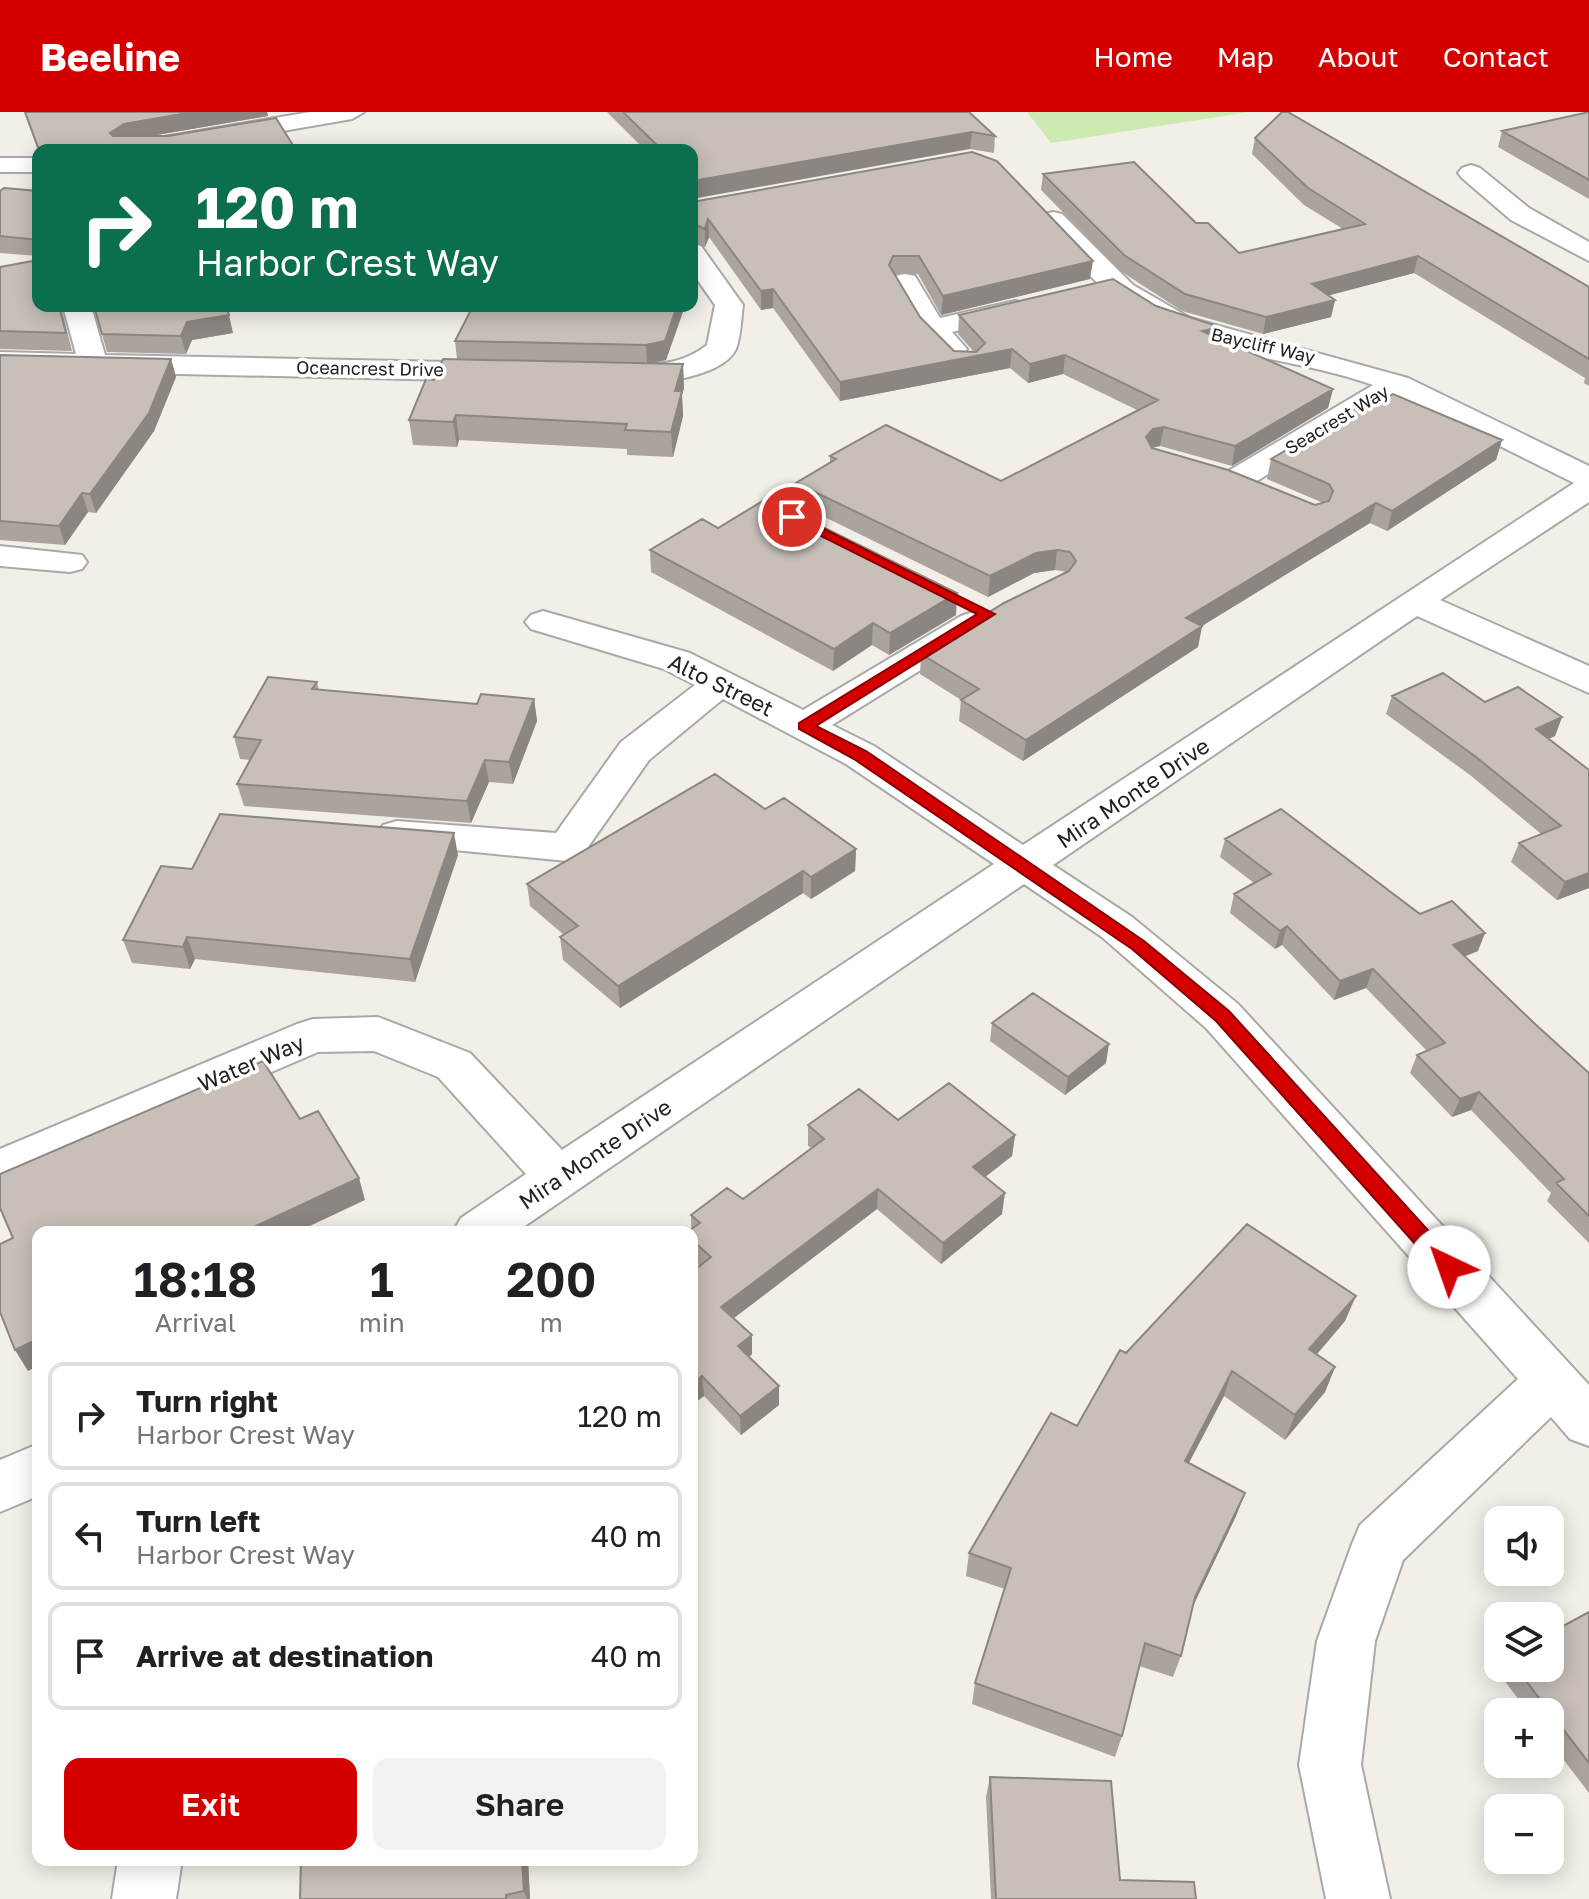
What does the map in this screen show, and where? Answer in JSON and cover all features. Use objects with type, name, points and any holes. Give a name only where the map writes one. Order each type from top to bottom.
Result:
[{"type":"street","points":[[164,144],[344,113]]},
{"type":"street","points":[[0,165],[32,165]]},
{"type":"street","points":[[1471,173],[1520,214],[1589,253]]},
{"type":"street","name":"Baycliff Way","points":[[1038,205],[1114,285],[1152,310],[1194,330],[1324,360],[1396,384],[1589,478]]},
{"type":"street","points":[[600,375],[647,376],[701,364],[721,349],[729,305],[698,261]]},
{"type":"street","points":[[905,282],[932,328],[965,362]]},
{"type":"street","points":[[1084,292],[1114,285]]},
{"type":"street","points":[[932,328],[1038,303]]},
{"type":"street","points":[[79,312],[93,362]]},
{"type":"street","name":"Oceancrest Drive","points":[[0,361],[521,373]]},
{"type":"street","name":"Seacrest Way","points":[[1273,496],[1221,475],[1396,384]]},
{"type":"street","name":"Mira Monte Drive","points":[[487,1226],[1414,602],[1589,488]]},
{"type":"street","points":[[0,556],[70,562]]},
{"type":"street","points":[[1414,602],[1559,664],[1589,682]]},
{"type":"street","points":[[804,726],[983,607]]},
{"type":"street","name":"Alto Street","points":[[543,622],[677,661],[860,755],[1023,867],[1117,927],[1222,1016],[1589,1422]]},
{"type":"street","points":[[362,831],[567,847],[635,751],[721,683]]},
{"type":"street","name":"Water Way","points":[[0,1170],[313,1036],[378,1034],[454,1065],[559,1178]]},
{"type":"street","points":[[1358,1899],[1330,1765],[1346,1641],[1380,1544],[1552,1381]]},
{"type":"street","points":[[0,1487],[32,1472]]},
{"type":"street","points":[[144,1899],[149,1866]]},
{"type":"green space","points":[[1027,112],[1249,112],[1051,143]]},
{"type":"building","points":[[25,112],[193,112],[124,124],[110,133],[113,136],[168,136],[276,118],[292,144],[37,144]]},
{"type":"building","points":[[623,112],[969,112],[995,136],[972,132],[698,180],[698,144],[656,144]]},
{"type":"building","points":[[1282,112],[1288,112],[1589,287],[1589,359],[1418,256],[1312,284],[1335,300],[1266,317],[1185,294],[1124,255],[1043,174],[1134,162],[1196,223],[1208,223],[1239,253],[1365,224],[1308,188],[1255,138]]},
{"type":"building","points":[[1589,112],[1589,180],[1502,131]]},
{"type":"building","points":[[972,152],[997,161],[1093,261],[943,296],[919,256],[893,256],[889,265],[920,317],[954,351],[976,352],[985,343],[959,315],[1113,279],[1156,306],[1220,327],[1202,331],[1333,389],[1235,446],[1164,427],[1153,429],[1146,437],[1152,448],[1228,470],[1315,505],[1329,501],[1333,491],[1329,484],[1271,459],[1365,403],[1372,406],[1393,394],[1502,440],[1392,511],[1376,503],[1186,618],[1202,626],[1026,740],[961,700],[979,689],[921,654],[1004,603],[1069,571],[1076,561],[1070,552],[1036,553],[990,576],[796,483],[836,459],[830,456],[886,425],[1001,481],[1158,400],[1065,355],[1030,364],[1012,349],[840,382],[773,289],[761,291],[708,219],[705,229],[698,226],[698,201]]},
{"type":"building","points":[[4,188],[32,190],[32,239],[0,236],[0,191]]},
{"type":"building","points":[[32,261],[32,312],[61,312],[66,333],[0,331],[0,267]]},
{"type":"building","points":[[96,312],[228,312],[229,315],[187,322],[181,336],[102,334]]},
{"type":"building","points":[[470,312],[675,312],[665,341],[646,345],[455,341]]},
{"type":"building","points":[[0,355],[171,359],[149,413],[90,494],[82,493],[59,526],[0,521]]},
{"type":"building","points":[[443,359],[683,364],[675,391],[682,391],[671,432],[625,430],[627,424],[456,415],[453,422],[409,420],[426,379],[434,380]]},
{"type":"building","points":[[766,499],[957,593],[890,633],[873,623],[834,649],[650,550],[702,519],[718,528]]},
{"type":"building","points":[[1443,673],[1485,702],[1518,687],[1562,717],[1536,729],[1589,770],[1589,873],[1565,882],[1519,843],[1561,826],[1476,757],[1392,696]]},
{"type":"building","points":[[268,677],[317,682],[312,689],[477,704],[481,694],[534,699],[509,762],[485,760],[467,801],[237,784],[261,740],[234,737]]},
{"type":"building","points":[[715,774],[765,809],[784,798],[856,849],[811,877],[803,871],[618,986],[560,937],[578,926],[527,884]]},
{"type":"building","points":[[1281,809],[1420,914],[1452,901],[1485,933],[1453,945],[1589,1073],[1589,1216],[1556,1183],[1564,1179],[1479,1092],[1460,1099],[1417,1055],[1445,1043],[1373,969],[1340,981],[1287,926],[1280,931],[1234,894],[1271,874],[1225,839]]},
{"type":"building","points":[[220,814],[454,833],[410,959],[187,937],[183,947],[123,940],[161,866],[192,869]]},
{"type":"building","points":[[1033,993],[1109,1044],[1068,1077],[992,1023]]},
{"type":"building","points":[[263,1061],[300,1119],[318,1111],[359,1178],[256,1226],[32,1226],[32,1342],[15,1350],[0,1312],[0,1244],[13,1238],[0,1208],[0,1174]]},
{"type":"building","points":[[949,1083],[1015,1135],[973,1167],[1005,1193],[943,1243],[878,1189],[721,1307],[752,1335],[738,1346],[779,1386],[740,1416],[702,1376],[698,1380],[698,1267],[711,1257],[698,1245],[696,1226],[700,1223],[691,1215],[727,1188],[743,1199],[824,1139],[808,1125],[859,1089],[898,1120]]},
{"type":"building","points":[[1247,1224],[1356,1296],[1309,1349],[1335,1367],[1295,1415],[1232,1371],[1185,1461],[1245,1493],[1195,1597],[1181,1656],[1145,1643],[1122,1736],[975,1683],[1011,1568],[969,1553],[1051,1413],[1077,1426],[1120,1350],[1126,1353]]},
{"type":"building","points":[[1589,1612],[1589,1763],[1564,1730],[1564,1698],[1539,1698],[1527,1682],[1564,1682],[1564,1625]]},
{"type":"building","points":[[990,1777],[1111,1781],[1120,1880],[1194,1882],[1196,1899],[996,1899]]},
{"type":"building","points":[[301,1866],[522,1866],[524,1891],[506,1895],[506,1899],[300,1899]]},
{"type":"route","points":[[792,517],[988,614],[804,726],[860,755],[1023,867],[1117,927],[1222,1016],[1449,1267]]}]
